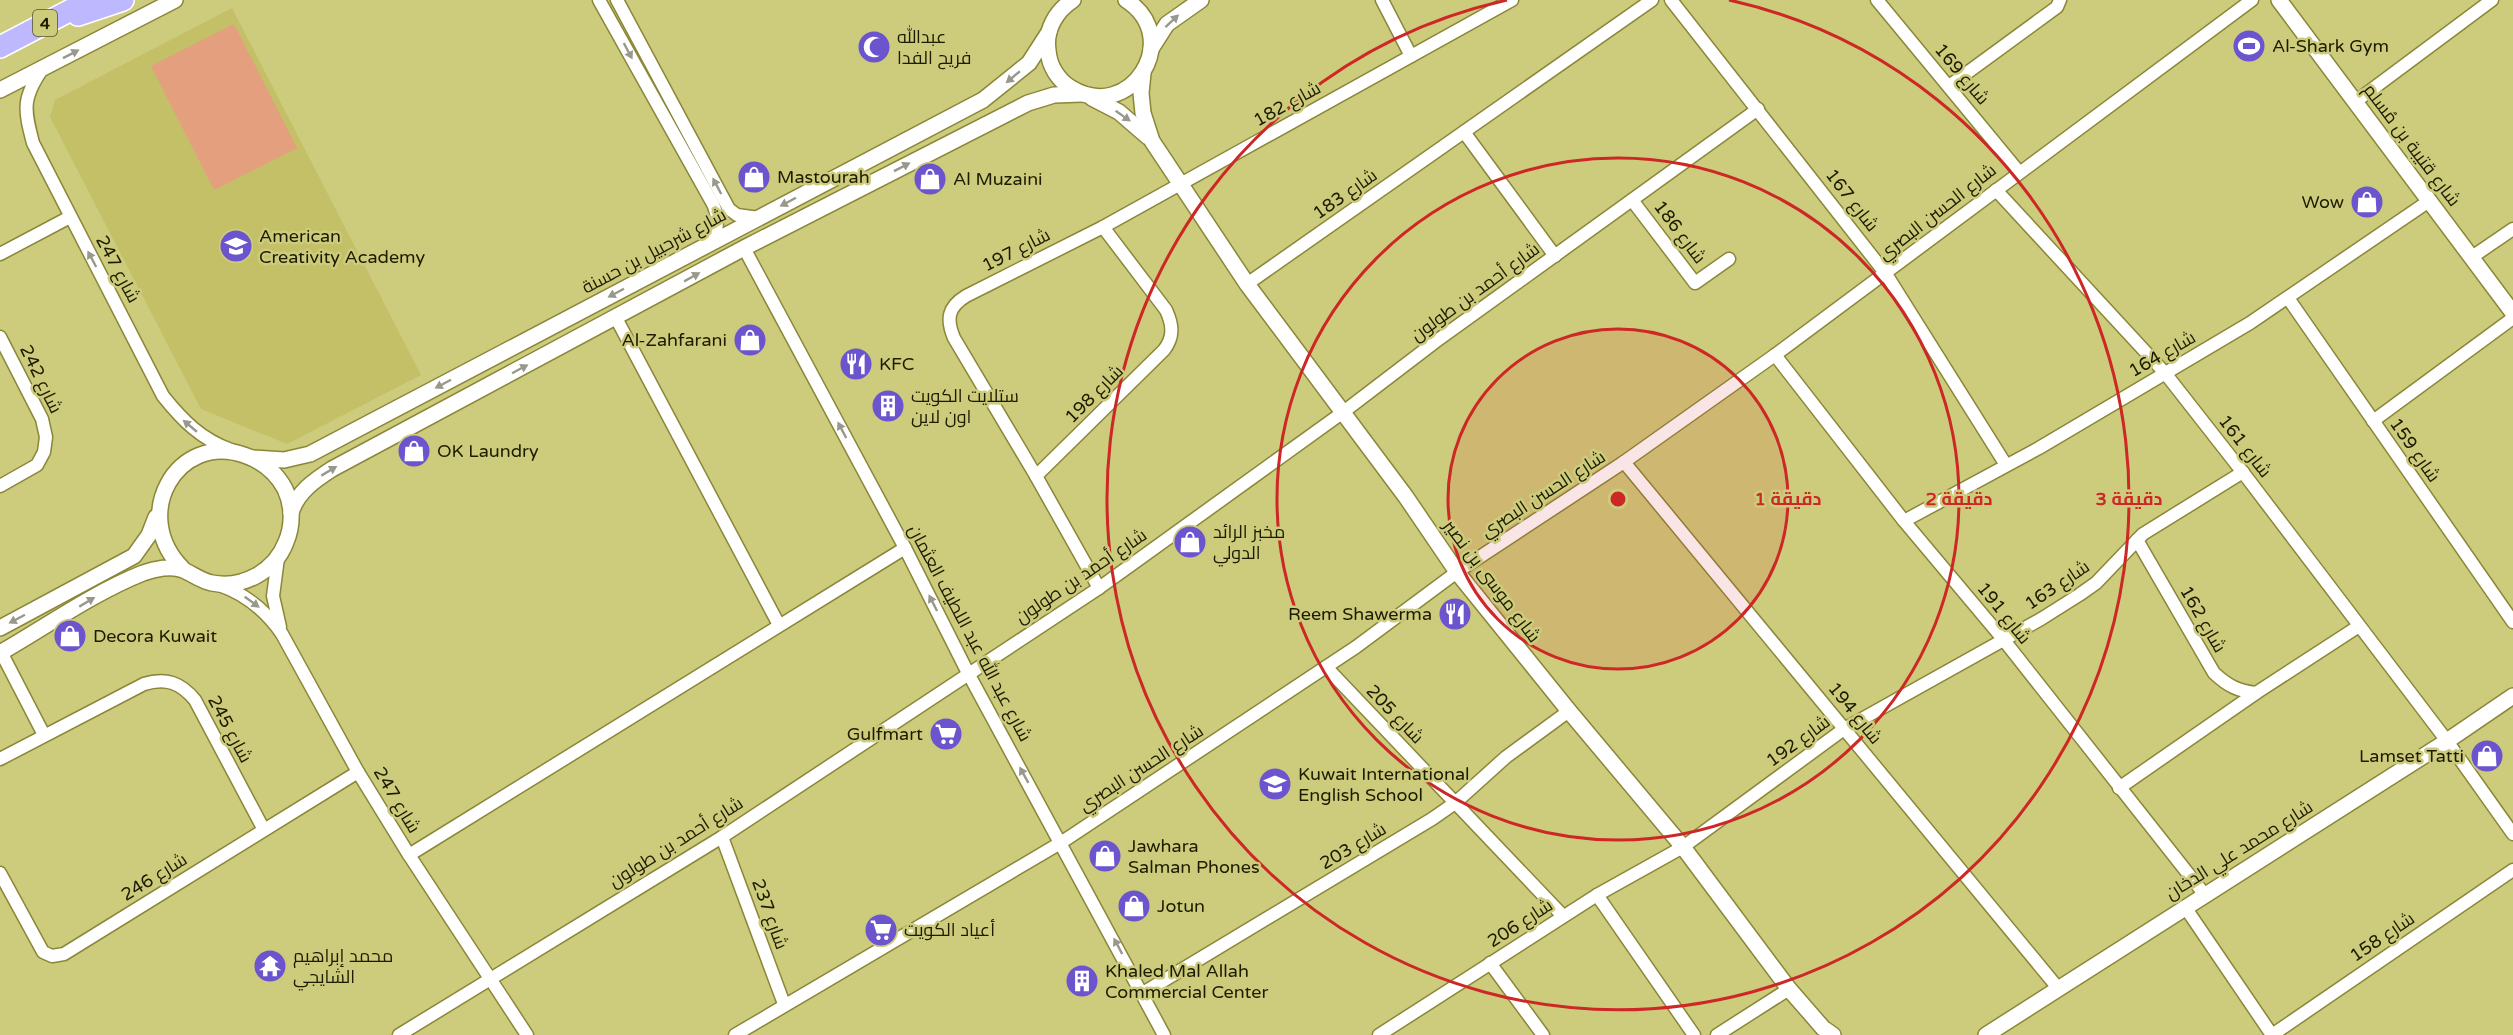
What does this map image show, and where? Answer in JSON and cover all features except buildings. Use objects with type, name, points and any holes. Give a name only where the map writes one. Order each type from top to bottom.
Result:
[{"type":"highway","name":"4","points":[[0,47],[90,0]]},
{"type":"highway","points":[[31,31],[123,0]]},
{"type":"street","points":[[0,90],[175,0]]},
{"type":"street","points":[[599,0],[713,204],[717,234],[710,243]]},
{"type":"street","points":[[617,0],[729,209],[737,215],[759,218]]},
{"type":"street","points":[[1050,28],[1059,0]]},
{"type":"street","points":[[1050,28],[1061,9],[1073,0]]},
{"type":"street","points":[[1126,0],[1138,10],[1147,24],[1151,49]]},
{"type":"street","points":[[1151,49],[1167,24],[1201,0]]},
{"type":"street","points":[[1382,0],[1411,56]]},
{"type":"street","name":"شارع 182","points":[[1180,183],[1512,0]]},
{"type":"street","name":"شارع 183","points":[[1247,284],[1652,0]]},
{"type":"street","name":"شارع 167","points":[[1671,0],[1886,274],[2007,465]]},
{"type":"street","name":"شارع 169","points":[[1877,0],[2019,172]]},
{"type":"street","points":[[1950,86],[2057,7],[2060,0]]},
{"type":"street","name":"شارع الحسن البصري","points":[[742,1033],[784,1004],[1062,842],[1356,647],[1457,572],[1624,462],[1775,355],[2252,0]]},
{"type":"street","name":"شارع قتيبة بن مُسلم","points":[[2279,0],[2513,313]]},
{"type":"street","points":[[2355,102],[2492,0]]},
{"type":"street","name":"شارع شرحبيل بن حسنة","points":[[246,456],[284,460],[310,454],[982,100],[1029,63],[1050,28]]},
{"type":"street","name":"شارع موسى بن نصير","points":[[1050,28],[1047,49],[1056,73],[1067,86],[1119,112],[1152,141],[1247,284],[1406,497],[1457,572],[1683,847],[1789,989],[1827,1033]]},
{"type":"street","name":"شارع موسى بن نصير","points":[[1151,49],[1143,73],[1141,93],[1143,113],[1152,141]]},
{"type":"street","name":"شارع 247","points":[[43,68],[27,94],[25,114],[33,143],[163,396],[191,428],[214,444],[246,456]]},
{"type":"street","points":[[44,735],[1,652],[118,583],[147,571],[170,567],[183,569],[212,583],[236,583],[248,580],[278,558],[288,536],[295,502],[303,491],[332,469],[744,248],[1028,103],[1054,95],[1108,96],[1124,90],[1143,73]]},
{"type":"street","name":"شارع أحمد بن طولون","points":[[399,1035],[722,837],[1099,588],[1758,109]]},
{"type":"street","points":[[1464,132],[1555,255]]},
{"type":"street","name":"شارع 197","points":[[1036,476],[954,338],[949,325],[950,312],[957,302],[966,296],[1103,227],[1180,183]]},
{"type":"street","name":"شارع 161","points":[[1996,190],[2165,373],[2447,741],[2513,834]]},
{"type":"street","name":"شارع 186","points":[[1632,200],[1695,283],[1729,259]]},
{"type":"street","name":"شارع 164","points":[[1904,521],[2007,465],[2250,323],[2429,201]]},
{"type":"street","points":[[0,254],[70,218]]},
{"type":"street","name":"شارع 198","points":[[1036,476],[1164,350],[1172,333],[1170,319],[1162,303],[1103,227]]},
{"type":"street","points":[[2472,257],[2513,229]]},
{"type":"street","name":"شارع عبد الله عبد اللطيف العثمان","points":[[744,248],[905,548],[968,673],[1062,842],[1164,1035]]},
{"type":"street","name":"شارع 159","points":[[2288,298],[2513,622]]},
{"type":"street","points":[[615,318],[779,625]]},
{"type":"street","points":[[2373,421],[2513,318]]},
{"type":"street","name":"شارع 242","points":[[0,337],[42,419],[46,436],[44,452],[37,465],[0,486]]},
{"type":"street","name":"شارع 191","points":[[1775,355],[1904,521],[2003,639],[2205,895]]},
{"type":"street","points":[[0,628],[134,556],[149,535],[165,489],[186,464],[207,454],[218,452],[246,456],[262,463],[279,480],[285,490],[291,513]]},
{"type":"street","name":"شارع 194","points":[[1624,462],[2058,988]]},
{"type":"street","name":"شارع 163","points":[[2003,639],[2041,619],[2096,584],[2137,540],[2243,472]]},
{"type":"street","points":[[1036,476],[1099,588]]},
{"type":"street","points":[[159,511],[161,537],[166,549],[183,569]]},
{"type":"street","name":"شارع 162","points":[[2137,540],[2214,673],[2226,685],[2238,691],[2256,693]]},
{"type":"street","points":[[409,855],[905,548]]},
{"type":"street","name":"شارع 247","points":[[278,558],[273,596],[282,634]]},
{"type":"street","name":"شارع 247","points":[[212,583],[252,602],[269,616],[282,634],[358,772],[409,855],[527,1035]]},
{"type":"street","points":[[2119,788],[2256,693],[2359,626]]},
{"type":"street","name":"شارع 192","points":[[1683,847],[1844,729],[2003,639]]},
{"type":"street","name":"شارع 205","points":[[1326,667],[1563,916]]},
{"type":"street","name":"شارع 245","points":[[0,759],[144,684],[164,680],[173,682],[187,690],[195,700],[264,830]]},
{"type":"street","name":"شارع محمد علي الدخان","points":[[1986,1035],[2447,741],[2513,696]]},
{"type":"street","name":"شارع 203","points":[[1143,993],[1389,845],[1455,802],[1506,758],[1569,711]]},
{"type":"street","name":"شارع 246","points":[[0,873],[43,952],[52,956],[64,954],[358,772]]},
{"type":"street","name":"شارع 237","points":[[722,837],[784,1004]]},
{"type":"street","name":"شارع 206","points":[[1379,1035],[1563,916],[1683,847]]},
{"type":"street","name":"شارع 158","points":[[2272,1035],[2513,870]]},
{"type":"street","points":[[1597,895],[1694,1035]]},
{"type":"street","points":[[2185,907],[2272,1035]]},
{"type":"street","points":[[1490,963],[1543,1035]]},
{"type":"street","points":[[1717,1035],[1789,989]]},
{"type":"shaded area","name":"American Creativity Academy","points":[[232,8],[421,375],[287,444],[201,409],[50,117],[55,100]]},
{"type":"shaded area","points":[[234,24],[297,148],[214,190],[151,66]]},
{"type":"place","name":"Al-Shark Gym","points":[[2249,46]]},
{"type":"place","name":"عبدالله فريح الفدا","points":[[874,47]]},
{"type":"place","name":"Mastourah","points":[[754,177]]},
{"type":"place","name":"Al Muzaini","points":[[930,179]]},
{"type":"place","name":"Wow","points":[[2367,202]]},
{"type":"place","name":"American Creativity Academy","points":[[236,246]]},
{"type":"place","name":"Al-Zahfarani","points":[[750,340]]},
{"type":"place","name":"KFC","points":[[856,364]]},
{"type":"place","name":"ستلايت الكويت اون لاين","points":[[888,406]]},
{"type":"place","name":"OK Laundry","points":[[414,451]]},
{"type":"place","name":"مخبز الرائد الدولي","points":[[1190,542]]},
{"type":"place","name":"Reem Shawerma","points":[[1455,614]]},
{"type":"place","name":"Decora Kuwait","points":[[70,636]]},
{"type":"place","name":"Gulfmart","points":[[946,734]]},
{"type":"place","name":"Lamset Tatti","points":[[2487,756]]},
{"type":"place","name":"Kuwait International English School","points":[[1275,784]]},
{"type":"place","name":"Jawhara Salman Phones","points":[[1105,856]]},
{"type":"place","name":"Jotun","points":[[1134,906]]},
{"type":"place","name":"أعياد الكويت","points":[[881,930]]},
{"type":"place","name":"محمد إبراهيم الشايجي","points":[[270,966]]},
{"type":"place","name":"Khaled Mal Allah Commercial Center","points":[[1082,981]]}]
